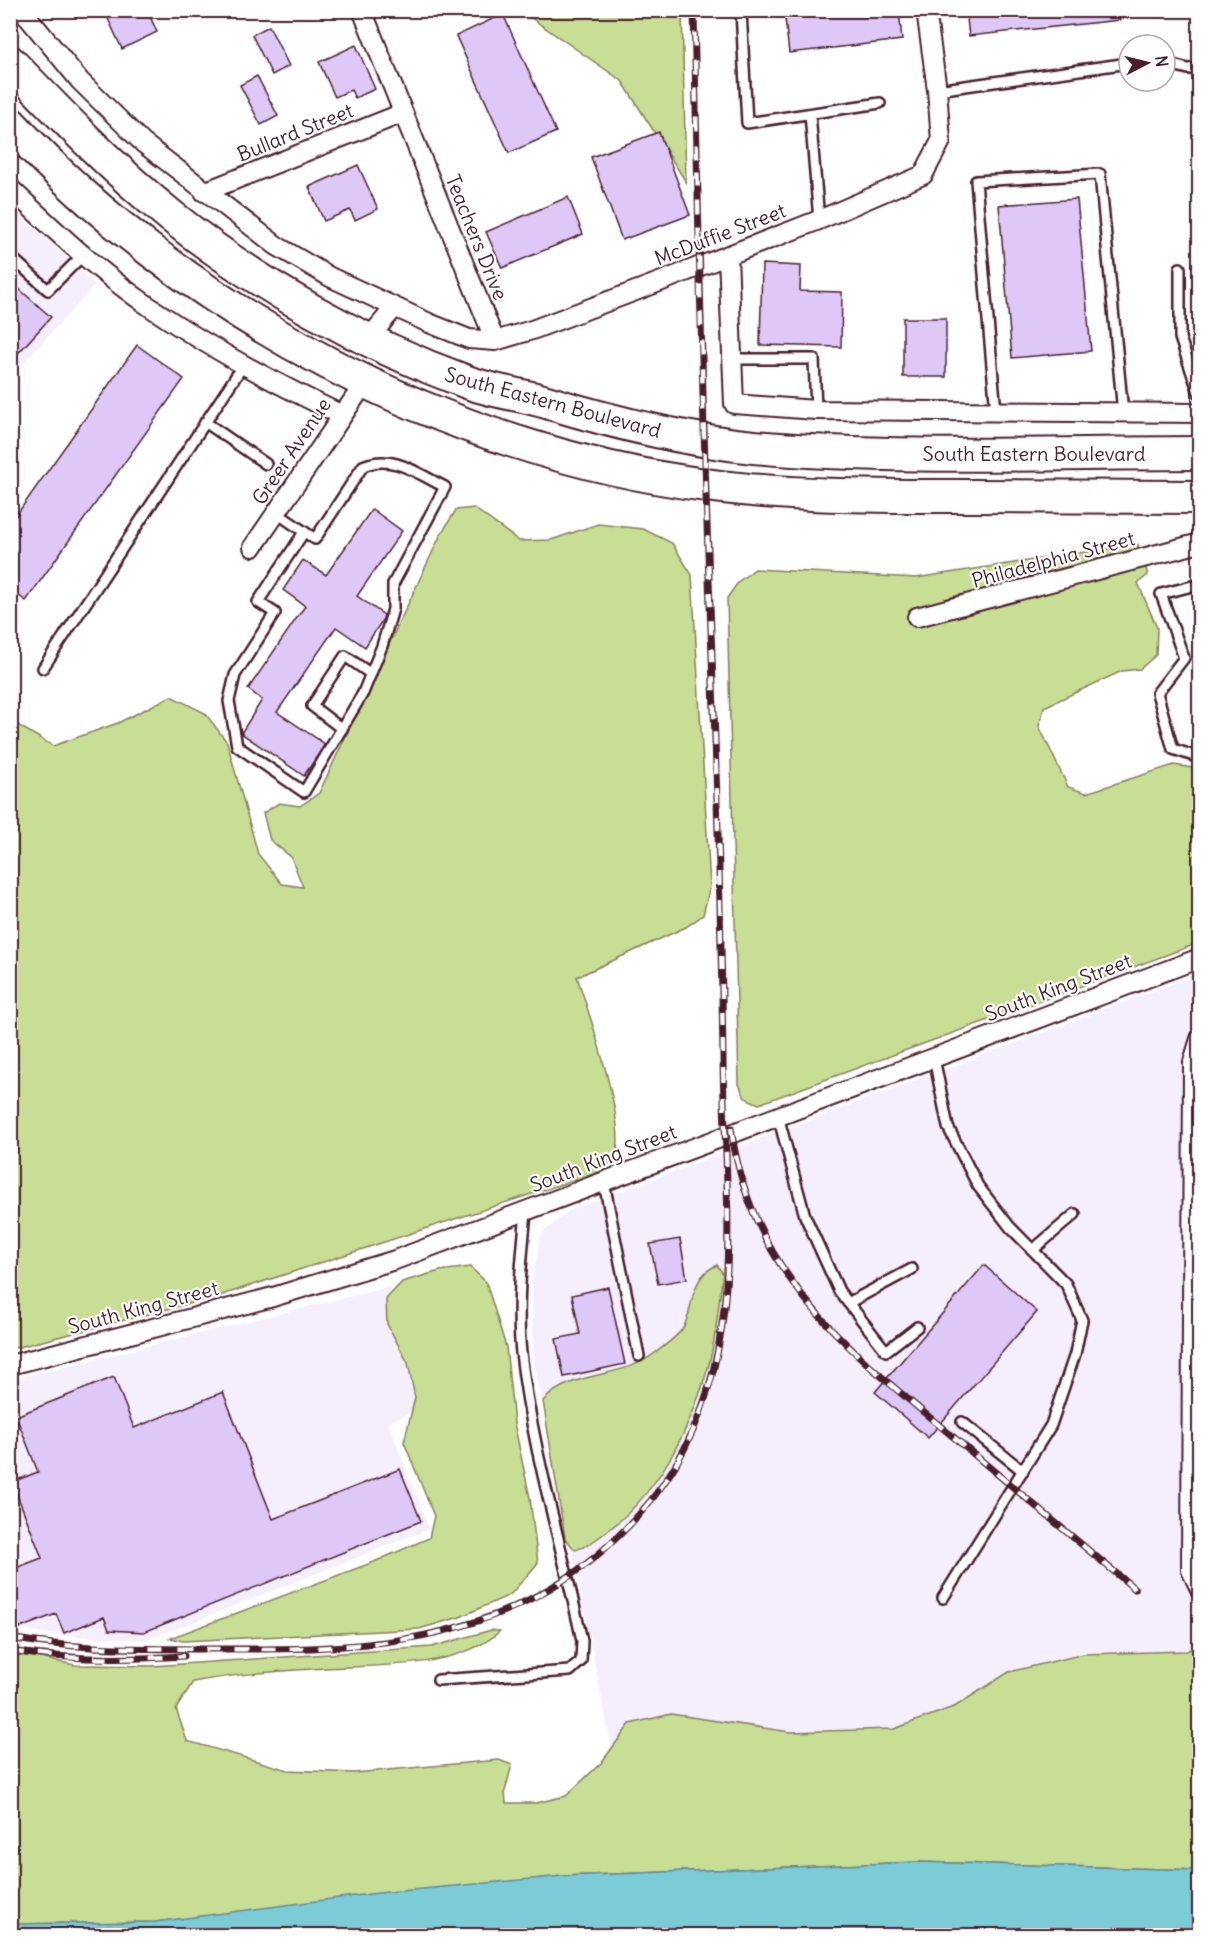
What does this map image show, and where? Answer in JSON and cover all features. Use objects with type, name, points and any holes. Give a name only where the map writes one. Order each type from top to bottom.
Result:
[{"type":"highway","name":"South Eastern Boulevard","points":[[10,62],[76,131],[173,217],[278,290],[368,339],[470,383],[662,433],[753,447],[888,452],[1200,453]]},
{"type":"highway","points":[[10,123],[102,213],[189,281],[246,317],[366,381],[431,412],[514,441],[642,475],[706,485],[860,495],[1200,496]]},
{"type":"highway","points":[[189,281],[335,345],[350,346],[368,339]]},
{"type":"highway","points":[[366,381],[388,372],[402,373],[442,391],[472,400],[595,417]]},
{"type":"street","points":[[22,10],[80,81],[143,143],[277,246],[330,277],[469,339],[495,340]]},
{"type":"street","name":"Teachers Drive","points":[[362,10],[495,340]]},
{"type":"street","points":[[926,10],[937,90]]},
{"type":"street","name":"McDuffie Street","points":[[495,340],[532,330],[729,255],[819,220],[923,175],[940,141],[937,90]]},
{"type":"street","name":"Bullard Street","points":[[204,192],[404,113]]},
{"type":"street","points":[[10,188],[83,255],[149,306],[290,391],[342,415]]},
{"type":"street","name":"South Eastern Boulevard","points":[[729,255],[734,404],[816,410],[1200,414]]},
{"type":"street","points":[[368,339],[395,307]]},
{"type":"street","name":"Greer Avenue","points":[[253,547],[366,381]]},
{"type":"street","name":"Philadelphia Street","points":[[917,617],[1200,543]]},
{"type":"street","name":"South King Street","points":[[10,1365],[310,1286],[395,1260],[1200,958]]},
{"type":"street","points":[[1200,1039],[1193,1062],[1196,1148],[1196,1350],[1191,1570],[1200,1589]]},
{"type":"lane","points":[[741,10],[747,123],[880,103]]},
{"type":"lane","points":[[937,90],[1117,65]]},
{"type":"lane","points":[[1177,66],[1188,69],[1200,68]]},
{"type":"lane","points":[[810,114],[819,220]]},
{"type":"lane","points":[[996,412],[976,181],[1100,174],[1123,413]]},
{"type":"lane","points":[[10,256],[48,290],[83,255]]},
{"type":"lane","points":[[1180,268],[1180,338],[1196,373],[1200,395]]},
{"type":"lane","points":[[732,359],[814,359],[816,410]]},
{"type":"lane","points":[[43,669],[244,364]]},
{"type":"lane","points":[[206,422],[266,465]]},
{"type":"lane","points":[[277,513],[315,539],[363,466],[375,461],[394,461],[445,488],[393,584],[393,609],[371,674],[342,729],[304,792],[237,746],[229,701],[235,675],[275,613],[258,602],[304,532]]},
{"type":"lane","points":[[1200,584],[1161,594],[1184,658],[1157,693],[1173,749],[1200,758]]},
{"type":"lane","points":[[342,729],[312,706],[345,656],[371,674]]},
{"type":"lane","points":[[934,1058],[948,1127],[978,1186],[1011,1227],[1066,1284],[1082,1320],[1075,1354],[1052,1425],[943,1598]]},
{"type":"lane","points":[[778,1116],[805,1216],[839,1291],[886,1351],[917,1327]]},
{"type":"lane","points":[[604,1183],[639,1356]]},
{"type":"lane","points":[[438,1680],[570,1671],[581,1662],[582,1641],[528,1403],[521,1351],[519,1290],[526,1211]]},
{"type":"lane","points":[[1034,1249],[1075,1214]]},
{"type":"lane","points":[[848,1303],[912,1269]]},
{"type":"lane","points":[[962,1422],[1023,1471]]},
{"type":"shaded area","points":[[10,205],[95,285],[11,376],[10,376]]},
{"type":"shaded area","points":[[1199,974],[1199,1765],[612,1749],[533,1356],[532,1282],[541,1234],[569,1211]]},
{"type":"shaded area","points":[[389,1287],[435,1403],[388,1422],[429,1529],[147,1640],[55,1635],[11,1628],[10,1380]]},
{"type":"green space","points":[[521,11],[682,11],[686,182],[622,81]]},
{"type":"green space","points":[[474,508],[519,541],[551,540],[598,524],[643,529],[672,543],[692,575],[710,886],[703,915],[686,927],[577,977],[611,1090],[618,1135],[615,1155],[605,1170],[219,1296],[11,1349],[11,721],[53,746],[118,723],[171,696],[205,713],[227,742],[258,854],[282,884],[303,887],[291,857],[270,840],[263,813],[279,803],[300,806],[319,793],[440,536],[456,510]]},
{"type":"green space","points":[[1138,544],[1148,575],[1138,583],[1157,628],[1156,655],[1140,669],[1122,671],[1044,707],[1039,726],[1068,787],[1086,793],[1174,765],[1199,769],[1199,943],[759,1104],[745,1098],[739,1084],[727,598],[739,581],[755,569],[916,578]]},
{"type":"green space","points":[[717,1265],[723,1274],[712,1353],[694,1410],[684,1433],[645,1495],[610,1529],[597,1539],[575,1550],[565,1538],[543,1401],[554,1391],[567,1384],[627,1368],[641,1362],[666,1345],[683,1328],[701,1277]]},
{"type":"green space","points":[[470,1267],[486,1282],[506,1347],[514,1423],[530,1498],[538,1563],[510,1595],[460,1617],[419,1629],[183,1641],[170,1638],[374,1562],[429,1538],[434,1516],[404,1442],[415,1398],[408,1363],[387,1324],[386,1299],[402,1282],[440,1271]]},
{"type":"green space","points":[[491,1630],[500,1631],[483,1643],[441,1659],[393,1665],[259,1673],[193,1682],[176,1709],[187,1741],[288,1770],[354,1773],[499,1760],[512,1765],[505,1791],[506,1803],[536,1803],[566,1796],[601,1763],[630,1724],[671,1714],[790,1732],[894,1729],[956,1706],[1009,1672],[1084,1654],[1187,1651],[1199,1645],[1199,1870],[917,1862],[563,1876],[155,1922],[11,1924],[10,1652],[75,1665],[152,1666],[432,1647]]},
{"type":"water","points":[[917,1862],[1199,1870],[1199,1935],[11,1935],[11,1924],[155,1922],[378,1893],[563,1876]]},
{"type":"building","points":[[104,10],[147,10],[157,32],[122,49]]},
{"type":"building","points":[[784,10],[899,10],[902,40],[789,53]]},
{"type":"building","points":[[966,10],[1120,10],[1120,20],[969,36]]},
{"type":"building","points":[[503,14],[556,132],[509,153],[456,36]]},
{"type":"building","points":[[269,26],[289,66],[272,75],[252,35]]},
{"type":"building","points":[[356,45],[375,89],[355,98],[351,90],[335,97],[319,62]]},
{"type":"building","points":[[257,76],[278,116],[261,125],[240,85]]},
{"type":"building","points":[[659,132],[690,215],[622,240],[591,157]]},
{"type":"building","points":[[358,165],[378,209],[355,220],[350,210],[324,221],[309,187]]},
{"type":"building","points":[[568,197],[583,234],[502,268],[486,232]]},
{"type":"building","points":[[1077,199],[1091,351],[1012,358],[999,205]]},
{"type":"building","points":[[762,264],[801,266],[800,291],[842,292],[841,347],[760,345]]},
{"type":"building","points":[[10,281],[51,317],[10,362]]},
{"type":"building","points":[[903,318],[946,318],[946,377],[903,377]]},
{"type":"building","points":[[137,345],[184,379],[26,601],[10,589],[10,524]]},
{"type":"building","points":[[372,509],[402,531],[357,596],[384,615],[383,619],[365,647],[336,627],[277,712],[325,744],[304,776],[241,733],[262,700],[248,689],[305,606],[283,590],[303,560],[326,575]]},
{"type":"building","points":[[680,1239],[687,1279],[658,1284],[650,1244]]},
{"type":"building","points":[[984,1265],[1037,1312],[928,1438],[875,1392]]},
{"type":"building","points":[[608,1287],[625,1364],[564,1377],[556,1339],[580,1334],[572,1295]]},
{"type":"building","points":[[114,1377],[134,1428],[223,1392],[273,1519],[400,1469],[421,1521],[144,1632],[109,1630],[104,1617],[64,1633],[56,1614],[20,1628],[10,1603],[10,1570],[42,1558],[12,1482],[38,1472],[16,1416]]},
{"type":"railway","points":[[10,1638],[60,1645],[109,1648],[311,1648],[362,1645],[411,1638],[460,1627],[506,1610],[552,1587],[595,1557],[639,1515],[658,1491],[675,1466],[698,1418],[714,1368],[723,1318],[728,1214],[718,831],[702,382],[694,10]]},
{"type":"railway","points":[[731,1128],[742,1181],[760,1227],[783,1269],[811,1306],[879,1374],[1135,1589]]},
{"type":"railway","points":[[10,1651],[97,1658],[184,1656]]}]
